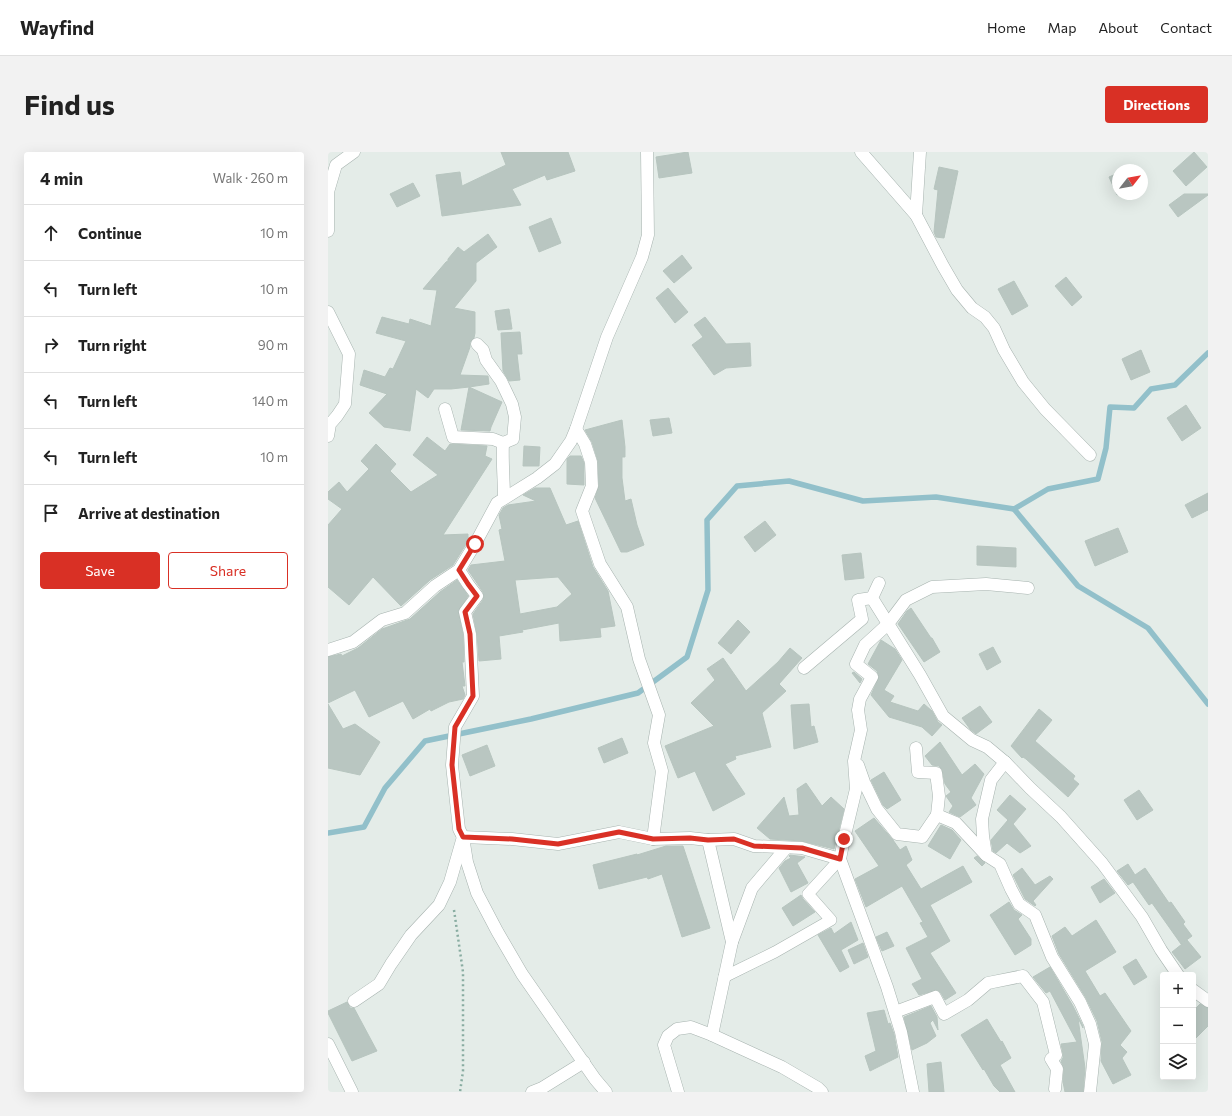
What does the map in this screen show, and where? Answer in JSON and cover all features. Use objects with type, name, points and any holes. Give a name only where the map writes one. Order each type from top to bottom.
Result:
[{"type":"street","points":[[328,231],[328,192],[336,165],[354,152]]},
{"type":"street","points":[[328,650],[353,642],[382,620],[405,613],[435,586],[459,570],[497,503],[538,478],[555,464],[571,441],[608,337],[642,257],[648,235],[647,152]]},
{"type":"street","points":[[861,152],[916,215],[957,290],[972,308],[985,317],[994,328],[1004,350],[1023,382],[1045,409],[1090,455]]},
{"type":"street","points":[[916,215],[920,152]]},
{"type":"street","points":[[328,312],[349,354],[345,404],[330,424],[328,436]]},
{"type":"street","points":[[445,409],[453,437],[493,439],[504,443],[513,439],[515,417],[512,404],[501,381],[486,360],[483,350],[477,344]]},
{"type":"street","points":[[576,429],[591,462],[592,486],[582,511],[600,564],[627,607],[639,659],[659,715],[654,742],[662,770],[653,839]]},
{"type":"street","points":[[504,443],[502,460],[504,498]]},
{"type":"street","points":[[459,570],[477,596],[465,612],[470,634],[473,696],[455,727],[452,765],[459,829],[463,837],[467,862],[477,893],[522,974],[595,1079],[606,1092]]},
{"type":"street","points":[[872,598],[878,583]]},
{"type":"street","points":[[914,1092],[901,1032],[895,1012],[840,859],[856,789],[854,761],[861,730],[858,710],[860,699],[872,677],[856,664],[865,645],[888,624],[906,600],[932,587],[986,584],[1028,588]]},
{"type":"street","points":[[872,598],[920,675],[943,716],[972,740],[987,747],[1005,762],[1061,817],[1102,862],[1142,917],[1176,972]]},
{"type":"street","points":[[804,668],[862,619],[858,600],[872,598]]},
{"type":"street","points":[[855,754],[864,782],[877,809],[897,834],[922,837],[937,815],[939,796],[936,773],[918,772],[916,748]]},
{"type":"street","points":[[986,854],[982,819],[991,780],[1005,762]]},
{"type":"street","points":[[937,815],[956,823],[986,854],[1000,864],[1011,890],[1019,904],[1035,915],[1052,957],[1080,1002],[1090,1024],[1095,1044],[1090,1092]]},
{"type":"street","points":[[463,837],[512,839],[558,844],[619,832],[653,839],[734,839],[754,846],[802,848],[840,859]]},
{"type":"street","points":[[354,1001],[379,984],[411,935],[439,905],[450,882],[463,837]]},
{"type":"street","points":[[708,840],[732,942]]},
{"type":"street","points":[[712,1035],[732,942],[752,888],[786,848]]},
{"type":"street","points":[[895,1012],[935,997],[944,1014],[968,1000],[988,983],[1023,976],[1044,1002],[1056,1055],[1051,1059],[1057,1069],[1055,1089]]},
{"type":"street","points":[[1196,992],[1208,1001]]},
{"type":"street","points":[[678,1092],[664,1045],[668,1036],[677,1030],[691,1027],[782,1067],[818,1088],[822,1092]]},
{"type":"street","points":[[328,1044],[352,1092]]},
{"type":"street","points":[[532,1092],[542,1088],[584,1062]]},
{"type":"lane","points":[[724,977],[775,952],[831,920],[808,894],[840,859]]},
{"type":"path","points":[[450,882],[462,972],[463,1071],[460,1092]]},
{"type":"building","points":[[501,152],[568,152],[575,171],[547,180],[545,175],[512,189],[521,205],[442,216],[436,175],[460,172],[462,186],[506,165]]},
{"type":"building","points":[[688,152],[692,173],[659,178],[656,157]]},
{"type":"building","points":[[1194,152],[1207,167],[1186,186],[1173,171]]},
{"type":"building","points":[[939,167],[958,171],[944,238],[936,237],[934,232],[938,190],[934,189]]},
{"type":"building","points":[[1112,176],[1112,184],[1109,177]]},
{"type":"building","points":[[413,183],[420,196],[397,207],[390,194]]},
{"type":"building","points":[[1184,194],[1208,195],[1178,217],[1169,205]]},
{"type":"building","points":[[551,218],[561,243],[539,252],[529,227]]},
{"type":"building","points":[[488,234],[497,247],[476,263],[476,281],[454,308],[475,312],[474,338],[470,342],[470,347],[460,375],[488,376],[489,384],[434,389],[428,398],[416,389],[410,431],[384,427],[369,413],[387,394],[360,385],[364,370],[385,377],[390,368],[393,369],[406,341],[376,333],[382,317],[409,324],[410,319],[431,326],[437,290],[423,289],[448,261],[458,247],[464,252]]},
{"type":"building","points":[[682,255],[692,268],[674,283],[663,271]]},
{"type":"building","points":[[1066,277],[1082,297],[1072,306],[1055,286]]},
{"type":"building","points":[[1014,281],[1028,306],[1012,315],[998,289]]},
{"type":"building","points":[[668,288],[688,312],[675,323],[656,298]]},
{"type":"building","points":[[509,309],[512,329],[498,330],[495,311]]},
{"type":"building","points":[[705,317],[726,344],[750,343],[751,366],[726,368],[714,375],[692,345],[703,337],[694,325]]},
{"type":"building","points":[[520,332],[522,354],[517,354],[520,380],[509,381],[503,371],[501,333]]},
{"type":"building","points":[[1141,350],[1150,372],[1131,380],[1122,359]]},
{"type":"building","points":[[469,387],[502,402],[490,431],[461,430]]},
{"type":"building","points":[[1186,405],[1201,428],[1182,441],[1167,418]]},
{"type":"building","points":[[669,418],[672,433],[653,436],[650,420]]},
{"type":"building","points":[[622,420],[625,457],[622,457],[622,478],[625,501],[631,499],[637,525],[644,545],[627,552],[621,552],[595,498],[599,486],[598,461],[592,442],[585,430]]},
{"type":"building","points":[[427,437],[445,451],[450,444],[487,446],[485,456],[492,459],[443,535],[468,534],[468,541],[453,565],[430,580],[401,606],[373,577],[349,605],[328,587],[328,525],[342,509],[328,499],[328,492],[339,482],[347,492],[369,469],[361,461],[376,444],[396,464],[390,471],[411,492],[438,475],[413,455]]},
{"type":"building","points":[[524,446],[540,447],[539,466],[523,466]]},
{"type":"building","points":[[570,456],[581,456],[584,463],[584,485],[567,484],[567,459]]},
{"type":"building","points":[[535,488],[550,488],[566,525],[578,521],[593,567],[608,591],[615,626],[600,628],[601,637],[560,641],[559,623],[522,630],[523,632],[499,636],[501,659],[479,661],[477,634],[473,614],[483,600],[484,596],[483,592],[468,570],[471,565],[505,561],[499,530],[502,529],[499,515],[503,508],[508,505],[536,501],[523,495]],"holes":[[[558,577],[572,594],[557,607],[520,614],[515,580]]]},
{"type":"building","points":[[1208,493],[1208,510],[1192,518],[1185,505]]},
{"type":"building","points":[[765,521],[776,535],[755,552],[744,537]]},
{"type":"building","points":[[1118,528],[1128,552],[1095,566],[1085,541]]},
{"type":"building","points":[[977,546],[1016,548],[1016,567],[977,565]]},
{"type":"building","points":[[861,553],[864,578],[845,580],[842,555]]},
{"type":"building","points":[[457,580],[468,596],[458,611],[463,635],[464,662],[462,662],[465,686],[462,686],[465,695],[463,699],[449,702],[431,711],[430,709],[413,719],[403,701],[369,717],[355,690],[328,703],[328,657],[341,654],[342,656],[358,648],[382,629],[410,619],[440,592]]},
{"type":"building","points":[[911,608],[940,652],[924,662],[898,624],[907,611]]},
{"type":"building","points":[[738,620],[750,632],[731,654],[718,643]]},
{"type":"building","points":[[881,640],[895,649],[902,660],[884,690],[894,696],[890,702],[918,711],[924,704],[932,711],[938,722],[942,725],[932,736],[922,727],[889,717],[871,695],[879,677],[877,671],[868,664]]},
{"type":"building","points":[[993,647],[1001,662],[987,670],[979,654]]},
{"type":"building","points":[[790,648],[802,658],[779,684],[786,691],[762,713],[771,747],[735,756],[736,759],[725,764],[745,794],[713,811],[695,771],[678,778],[665,746],[714,726],[691,703],[715,680],[707,669],[723,658],[746,691],[778,662]]},
{"type":"building","points":[[854,672],[862,679],[860,683],[852,673]]},
{"type":"building","points":[[328,704],[343,729],[355,724],[380,742],[360,775],[328,768]]},
{"type":"building","points":[[809,704],[811,727],[814,726],[818,742],[794,749],[791,705]]},
{"type":"building","points":[[980,706],[992,722],[976,734],[970,729],[962,718]]},
{"type":"building","points":[[1039,709],[1052,720],[1035,741],[1075,776],[1073,779],[1079,784],[1068,797],[1026,759],[1023,757],[1022,758],[1011,746]]},
{"type":"building","points":[[622,738],[628,753],[604,763],[598,748]]},
{"type":"building","points":[[940,742],[962,775],[975,764],[984,774],[971,798],[976,805],[960,817],[949,812],[953,806],[946,796],[951,792],[945,784],[942,769],[939,766],[932,765],[925,756]]},
{"type":"building","points":[[487,745],[495,766],[470,776],[462,755]]},
{"type":"building","points":[[884,772],[901,800],[887,809],[883,805],[871,780]]},
{"type":"building","points":[[806,783],[822,806],[831,797],[844,809],[834,849],[802,841],[770,839],[757,828],[784,797],[789,816],[799,815],[797,789]]},
{"type":"building","points":[[1139,790],[1153,810],[1137,820],[1124,800]]},
{"type":"building","points":[[1010,795],[1026,809],[1013,824],[1031,846],[1020,853],[1007,843],[996,853],[993,851],[991,840],[1008,820],[997,810]]},
{"type":"building","points":[[874,818],[900,850],[906,846],[912,860],[906,865],[921,889],[963,866],[972,882],[930,905],[950,941],[930,953],[956,993],[945,1000],[941,993],[936,990],[919,995],[912,984],[922,979],[906,948],[928,937],[920,923],[923,922],[902,886],[866,907],[855,879],[879,866],[855,831]]},
{"type":"building","points":[[941,825],[952,830],[961,840],[950,859],[928,846]]},
{"type":"building","points":[[666,846],[683,846],[710,928],[682,937],[662,874],[648,879],[647,877],[599,889],[593,865],[637,855]]},
{"type":"building","points":[[789,856],[805,857],[797,863],[808,883],[791,892],[779,868],[785,861],[791,858]]},
{"type":"building","points":[[977,856],[985,863],[982,866],[974,858]]},
{"type":"building","points":[[1128,864],[1135,875],[1145,868],[1169,903],[1171,902],[1185,922],[1183,924],[1192,936],[1181,944],[1152,903],[1149,905],[1133,882],[1128,885],[1117,871]]},
{"type":"building","points":[[1022,868],[1035,885],[1050,876],[1053,879],[1033,901],[1036,905],[1035,906],[1025,899],[1013,875]]},
{"type":"building","points":[[1104,879],[1115,893],[1100,903],[1091,887]]},
{"type":"building","points":[[801,895],[815,912],[793,926],[782,908]]},
{"type":"building","points":[[1009,902],[1014,910],[1022,915],[1018,919],[1031,939],[1031,945],[1015,955],[990,915]]},
{"type":"building","points":[[1096,920],[1116,952],[1085,971],[1100,996],[1105,993],[1131,1031],[1120,1045],[1127,1052],[1122,1058],[1131,1075],[1113,1084],[1101,1061],[1102,1042],[1097,1021],[1086,998],[1059,954],[1052,936],[1065,927],[1072,936]]},
{"type":"building","points":[[851,922],[858,940],[841,950],[849,967],[840,972],[818,935],[831,928],[834,934]]},
{"type":"building","points":[[887,932],[894,946],[882,951],[876,937]]},
{"type":"building","points":[[1187,940],[1201,957],[1185,969],[1172,952]]},
{"type":"building","points":[[863,943],[868,957],[854,964],[848,950]]},
{"type":"building","points":[[1136,959],[1147,977],[1134,985],[1123,967]]},
{"type":"building","points":[[1050,967],[1083,1026],[1083,1028],[1078,1018],[1085,1068],[1083,1092],[1065,1092],[1063,1082],[1064,1069],[1061,1061],[1063,1054],[1061,1044],[1077,1042],[1050,991],[1046,993],[1033,977]]},
{"type":"building","points":[[347,1002],[350,1008],[354,1008],[377,1051],[352,1061],[328,1013],[328,1011]]},
{"type":"building","points":[[1200,1004],[1208,1008],[1208,1026],[1196,1038],[1196,1008]]},
{"type":"building","points":[[931,1006],[937,1017],[938,1030],[933,1020],[930,1023],[936,1036],[927,1043],[912,1050],[904,1017]]},
{"type":"building","points":[[884,1010],[888,1024],[890,1023],[894,1034],[898,1057],[870,1071],[865,1056],[876,1051],[867,1013]]},
{"type":"building","points":[[987,1019],[1001,1042],[1002,1041],[1011,1058],[1000,1065],[1015,1092],[1000,1092],[994,1086],[961,1035]]},
{"type":"building","points":[[941,1062],[944,1092],[929,1092],[927,1064]]},
{"type":"waterway","points":[[328,833],[364,827],[385,788],[425,741],[531,719],[638,693],[687,657],[708,590],[707,520],[737,486],[789,481],[863,501],[936,497],[1014,509],[1048,489],[1098,479],[1106,448],[1110,407],[1134,408],[1151,389],[1175,385],[1208,353]]},
{"type":"waterway","points":[[1014,509],[1078,586],[1148,628],[1208,704]]},
{"type":"route","points":[[475,544],[459,570],[477,596],[465,612],[470,634],[470,661],[473,696],[455,727],[452,765],[459,829],[463,837],[512,839],[558,844],[619,832],[653,839],[734,839],[754,846],[802,848],[840,859],[844,839]]}]
